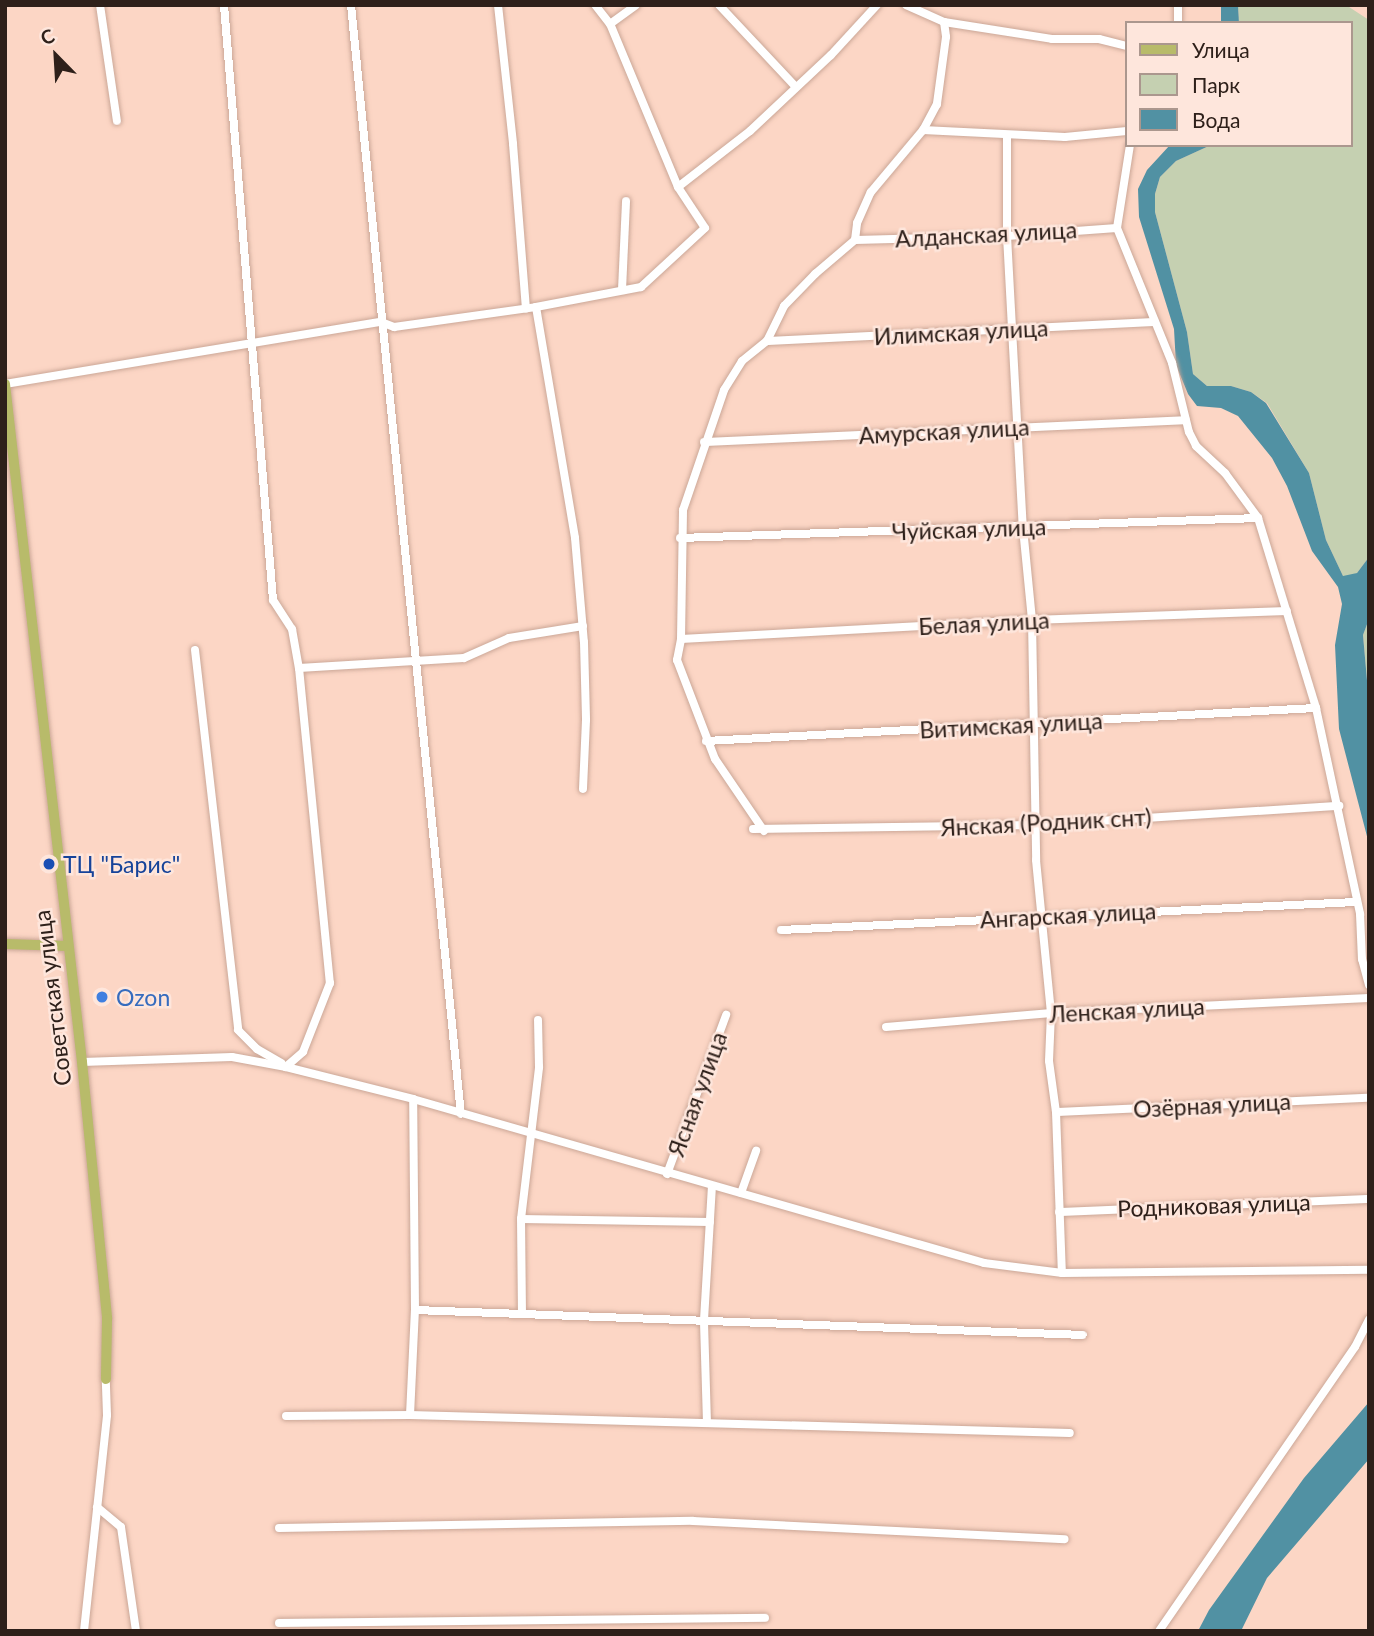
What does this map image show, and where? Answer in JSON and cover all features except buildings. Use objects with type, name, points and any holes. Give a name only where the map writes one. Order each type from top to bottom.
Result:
[{"type":"main road","name":"Советская улица","points":[[5,384],[82,1062],[107,1320],[106,1379]]},
{"type":"main road","points":[[5,944],[67,946]]},
{"type":"street","points":[[100,5],[117,121]]},
{"type":"street","points":[[224,5],[254,342],[273,600],[292,629],[299,668],[330,983],[303,1052],[286,1067]]},
{"type":"street","points":[[351,5],[461,1114]]},
{"type":"street","points":[[498,5],[513,144],[526,309]]},
{"type":"street","points":[[5,384],[381,322],[394,327],[526,309],[641,287],[705,228],[678,187],[610,24],[595,5]]},
{"type":"street","points":[[610,24],[636,5]]},
{"type":"street","points":[[719,5],[796,87]]},
{"type":"street","points":[[678,187],[724,153],[796,87],[877,5]]},
{"type":"street","points":[[905,5],[944,22],[1052,39],[1099,39],[1126,46]]},
{"type":"street","points":[[764,831],[715,759],[677,660],[681,639],[682,510],[724,390],[742,361],[767,341],[784,306],[815,274],[855,240],[857,223],[872,192],[923,131],[937,104],[946,37],[944,22]]},
{"type":"street","points":[[923,131],[1065,137],[1126,131]]},
{"type":"street","points":[[1007,135],[1007,236],[1023,527],[1032,620],[1036,724],[1035,825],[1051,1013],[1049,1061],[1056,1112],[1062,1273]]},
{"type":"street","points":[[1130,147],[1117,228],[1172,363],[1185,420],[1196,446],[1225,473],[1258,518],[1316,708],[1339,806],[1356,902],[1362,959],[1369,985]]},
{"type":"street","points":[[622,290],[626,201]]},
{"type":"street","name":"Алданская улица","points":[[855,240],[1007,236],[1117,228]]},
{"type":"street","points":[[536,307],[575,538],[583,626],[586,720],[583,789]]},
{"type":"street","name":"Илимская улица","points":[[767,341],[1156,322]]},
{"type":"street","name":"Амурская улица","points":[[704,442],[1185,420]]},
{"type":"street","name":"Чуйская улица","points":[[680,538],[1258,518]]},
{"type":"street","name":"Белая улица","points":[[681,639],[1032,620],[1287,611]]},
{"type":"street","points":[[299,668],[464,658],[509,638],[583,626]]},
{"type":"street","points":[[195,650],[238,1030],[257,1049],[286,1067]]},
{"type":"street","name":"Витимская улица","points":[[706,741],[1316,708]]},
{"type":"street","name":"Янская (Родник снт)","points":[[753,829],[764,831],[1035,825],[1339,806]]},
{"type":"street","name":"Ангарская улица","points":[[780,930],[1356,902]]},
{"type":"street","name":"Ленская улица","points":[[886,1027],[1051,1013],[1369,998]]},
{"type":"street","name":"Ясная улица","points":[[667,1174],[726,1015]]},
{"type":"street","points":[[522,1314],[521,1219],[539,1067],[538,1020]]},
{"type":"street","points":[[82,1062],[232,1057],[286,1067],[414,1099],[667,1174],[984,1263],[1062,1273],[1369,1270]]},
{"type":"street","name":"Озёрная улица","points":[[1056,1112],[1369,1098]]},
{"type":"street","points":[[410,1415],[415,1310],[414,1099]]},
{"type":"street","points":[[741,1193],[756,1151]]},
{"type":"street","points":[[707,1423],[704,1320],[712,1186]]},
{"type":"street","name":"Родниковая улица","points":[[1059,1212],[1369,1199]]},
{"type":"street","points":[[521,1219],[710,1222]]},
{"type":"street","points":[[415,1310],[1083,1335]]},
{"type":"street","points":[[1159,1631],[1355,1347],[1369,1319]]},
{"type":"street","name":"Советская улица","points":[[84,1631],[107,1415],[106,1379]]},
{"type":"street","points":[[286,1416],[410,1415],[1070,1433]]},
{"type":"street","points":[[97,1507],[121,1527],[136,1631]]},
{"type":"street","points":[[279,1528],[693,1521],[1065,1539]]},
{"type":"street","points":[[279,1623],[765,1618]]},
{"type":"green space","points":[[1238,5],[1346,5],[1369,20],[1369,557],[1357,573],[1349,577],[1343,576],[1326,540],[1309,473],[1267,403],[1251,392],[1231,386],[1207,386],[1193,374],[1187,332],[1155,212],[1155,194],[1160,177],[1176,161],[1207,147],[1353,147],[1353,21],[1239,21]]},
{"type":"green space","points":[[1369,619],[1369,703],[1363,635]]},
{"type":"water","points":[[1221,5],[1238,5],[1239,21],[1221,21]]},
{"type":"water","points":[[1168,147],[1207,147],[1176,161],[1160,177],[1155,194],[1155,212],[1187,332],[1193,374],[1207,386],[1231,386],[1251,392],[1266,403],[1309,473],[1326,540],[1343,576],[1357,573],[1369,557],[1369,619],[1363,635],[1369,703],[1369,844],[1339,729],[1335,645],[1342,604],[1338,587],[1312,551],[1287,486],[1272,458],[1238,416],[1221,408],[1197,406],[1188,394],[1176,365],[1174,329],[1139,217],[1138,189],[1147,170]]},
{"type":"water","points":[[1369,1402],[1369,1459],[1267,1578],[1241,1631],[1198,1631],[1209,1610],[1304,1478]]},
{"type":"place","name":"ТЦ \"Барис\"","points":[[49,864]]},
{"type":"place","name":"Ozon","points":[[102,997]]}]
